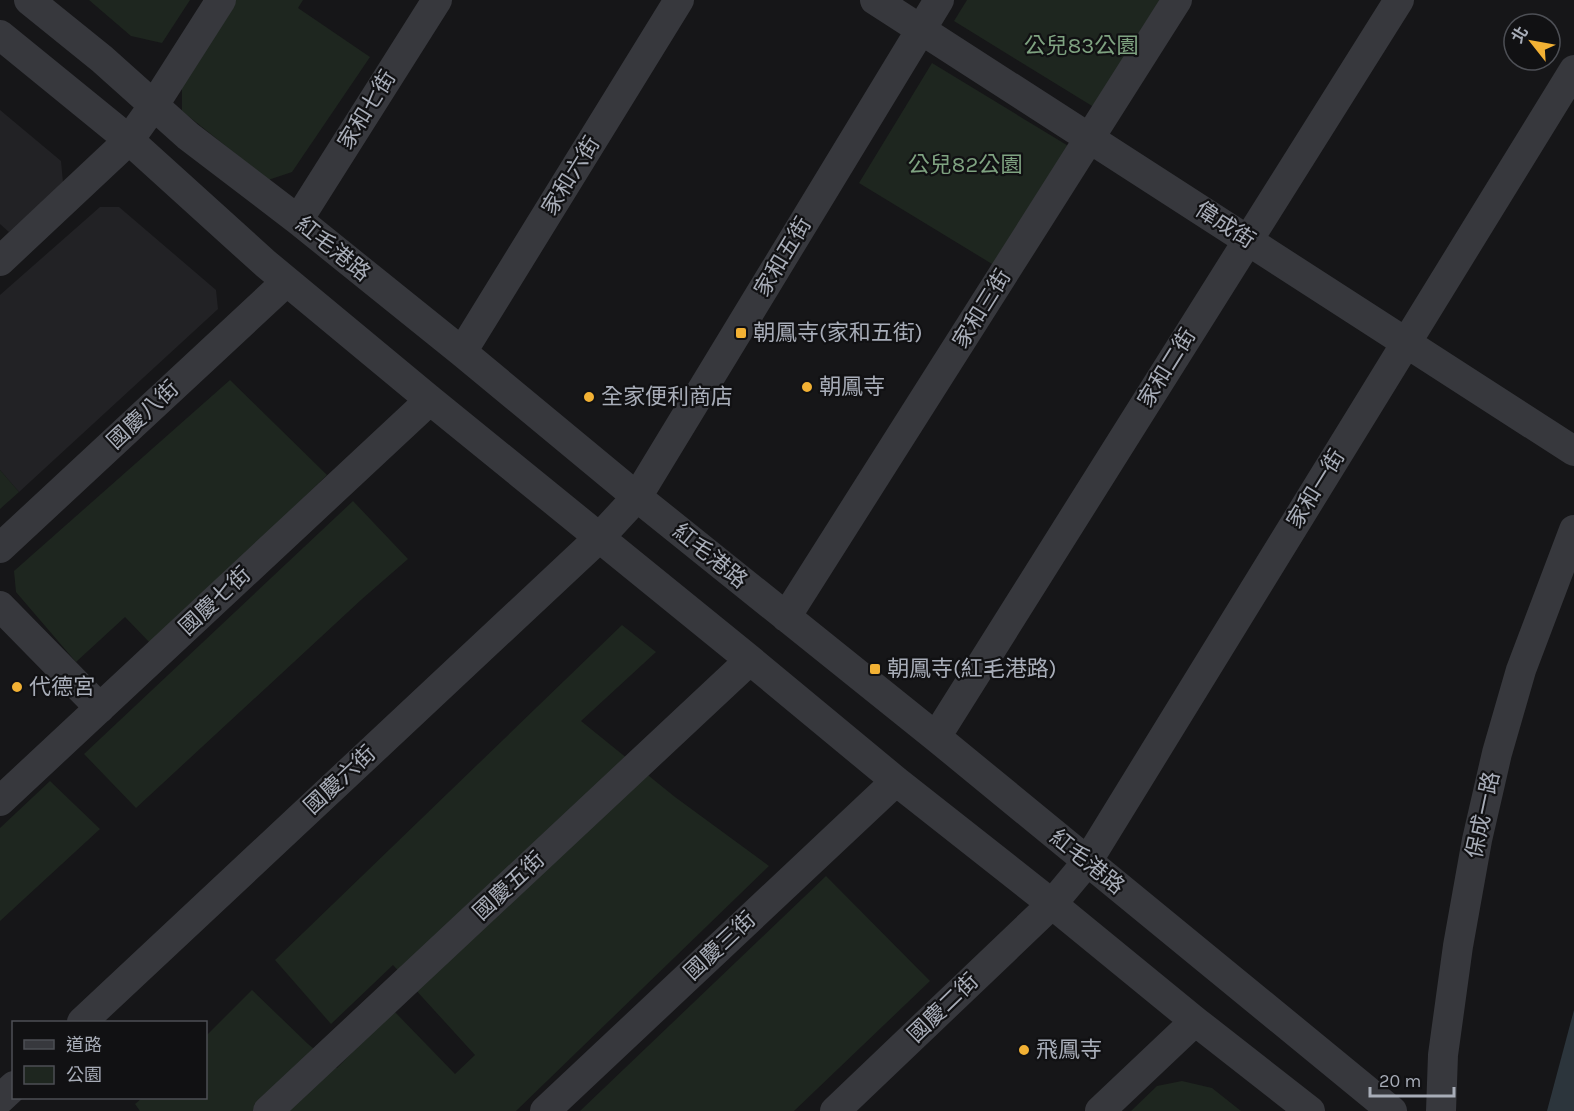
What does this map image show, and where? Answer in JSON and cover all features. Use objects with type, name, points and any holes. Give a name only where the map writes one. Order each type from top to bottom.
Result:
[{"type":"street","name":"紅毛港路","points":[[29,0],[102,59],[188,136],[298,220],[462,352],[1392,1111]]},
{"type":"street","points":[[0,261],[129,140],[221,0]]},
{"type":"street","name":"家和七街","points":[[298,220],[437,0]]},
{"type":"street","name":"家和六街","points":[[462,352],[680,0]]},
{"type":"street","name":"偉成街","points":[[875,0],[1574,451]]},
{"type":"street","name":"家和五街","points":[[599,538],[637,497],[939,0]]},
{"type":"street","name":"家和三街","points":[[786,617],[1177,0]]},
{"type":"street","name":"家和二街","points":[[936,737],[1399,0]]},
{"type":"street","points":[[0,35],[129,140],[286,282],[896,781],[1310,1111]]},
{"type":"street","name":"家和一街","points":[[1052,904],[1087,862],[1574,70]]},
{"type":"street","name":"國慶八街","points":[[0,548],[286,282]]},
{"type":"street","name":"國慶七街","points":[[0,801],[430,400]]},
{"type":"street","name":"保成一路","points":[[1441,1111],[1443,1054],[1458,946],[1477,840],[1497,753],[1521,670],[1574,530]]},
{"type":"street","name":"國慶六街","points":[[83,1021],[599,538]]},
{"type":"street","points":[[0,606],[100,708]]},
{"type":"street","name":"國慶五街","points":[[268,1111],[750,660]]},
{"type":"street","name":"國慶三街","points":[[545,1111],[896,781]]},
{"type":"street","name":"國慶二街","points":[[835,1111],[1052,904]]},
{"type":"street","points":[[1100,1111],[1195,1021]]},
{"type":"street","points":[[0,1099],[12,1088]]},
{"type":"shaded area","points":[[0,110],[61,161],[63,183],[9,232],[0,224]]},
{"type":"shaded area","points":[[100,207],[119,207],[216,290],[218,309],[19,492],[0,470],[0,295]]},
{"type":"shaded area","points":[[1574,1010],[1574,1111],[1547,1111]]},
{"type":"green space","points":[[89,0],[190,0],[162,43],[131,36]]},
{"type":"green space","points":[[236,0],[303,0],[298,8],[370,57],[292,172],[268,180],[182,111],[182,84]]},
{"type":"green space","name":"公兒83公園","points":[[967,0],[1164,0],[1097,109],[954,21]]},
{"type":"green space","name":"公兒82公園","points":[[932,63],[1070,147],[997,267],[859,183]]},
{"type":"green space","points":[[230,380],[327,475],[152,645],[125,617],[76,662],[16,592],[14,571]]},
{"type":"green space","points":[[0,470],[19,492],[0,509]]},
{"type":"green space","points":[[353,501],[408,559],[136,808],[84,754]]},
{"type":"green space","points":[[622,625],[656,652],[581,721],[675,797],[769,866],[516,1111],[140,1111],[135,1104],[141,1099],[207,1099],[207,1035],[252,990],[308,1044],[337,1068],[393,1010],[455,1074],[475,1055],[393,965],[331,1024],[275,960]]},
{"type":"green space","points":[[50,781],[100,829],[0,921],[0,828]]},
{"type":"green space","points":[[826,876],[930,981],[794,1111],[580,1111]]},
{"type":"green space","points":[[1182,1081],[1212,1088],[1241,1111],[1131,1111],[1157,1086]]},
{"type":"place","name":"朝鳳寺(家和五街)","points":[[741,333]]},
{"type":"place","name":"朝鳳寺","points":[[807,387]]},
{"type":"place","name":"全家便利商店","points":[[589,397]]},
{"type":"place","name":"朝鳳寺(紅毛港路)","points":[[875,669]]},
{"type":"place","name":"代德宮","points":[[17,687]]},
{"type":"place","name":"飛鳳寺","points":[[1024,1050]]}]
